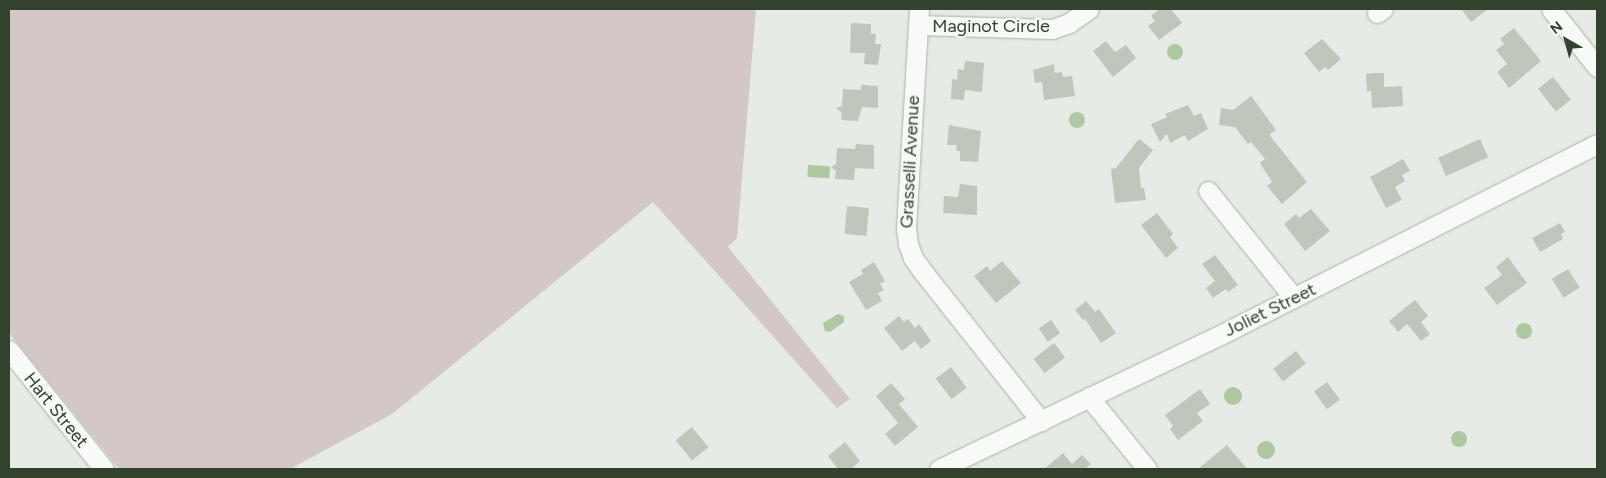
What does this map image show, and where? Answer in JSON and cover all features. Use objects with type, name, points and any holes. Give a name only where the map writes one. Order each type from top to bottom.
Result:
[{"type":"street","name":"Maginot Circle","points":[[918,17],[1052,29],[1069,23],[1088,9]]},
{"type":"street","points":[[1551,9],[1597,67]]},
{"type":"street","name":"Grasselli Avenue","points":[[918,17],[906,229],[908,244],[913,258],[924,273],[1041,420]]},
{"type":"street","name":"Joliet Street","points":[[939,469],[1294,298],[1597,144]]},
{"type":"street","points":[[1208,190],[1294,298]]},
{"type":"street","name":"Hart Street","points":[[9,350],[104,469]]},
{"type":"street","points":[[1089,397],[1147,469]]},
{"type":"shaded area","points":[[9,9],[756,9],[737,238],[728,247],[850,399],[837,408],[653,202],[392,414],[290,469],[119,469],[9,333]]},
{"type":"shaded area","points":[[1172,44],[1178,44],[1183,49],[1181,58],[1172,60],[1167,55],[1167,49]]},
{"type":"shaded area","points":[[1077,112],[1085,120],[1077,128],[1069,120]]},
{"type":"shaded area","points":[[808,165],[830,166],[829,178],[807,177]]},
{"type":"shaded area","points":[[838,314],[844,316],[844,322],[830,332],[825,331],[823,323]]},
{"type":"shaded area","points":[[1521,323],[1527,323],[1532,328],[1530,337],[1521,339],[1516,334],[1516,328]]},
{"type":"shaded area","points":[[1233,387],[1239,390],[1242,396],[1239,402],[1233,405],[1227,402],[1224,396],[1227,390]]},
{"type":"shaded area","points":[[1456,431],[1462,431],[1467,436],[1465,445],[1456,447],[1451,442],[1451,436]]},
{"type":"shaded area","points":[[1266,441],[1272,444],[1275,450],[1272,456],[1266,459],[1260,456],[1257,450],[1260,444]]},
{"type":"building","points":[[1160,9],[1171,9],[1182,23],[1159,40],[1148,26],[1155,21],[1151,16]]},
{"type":"building","points":[[1461,9],[1488,9],[1471,22]]},
{"type":"building","points":[[851,23],[871,24],[871,34],[876,34],[875,44],[881,44],[878,65],[864,64],[865,53],[850,53]]},
{"type":"building","points":[[1514,28],[1541,61],[1509,88],[1497,72],[1507,64],[1496,50],[1504,44],[1500,39]]},
{"type":"building","points":[[1322,39],[1341,59],[1328,70],[1325,67],[1319,72],[1304,53]]},
{"type":"building","points":[[1106,41],[1115,52],[1126,45],[1136,58],[1113,77],[1093,51]]},
{"type":"building","points":[[965,61],[984,63],[982,92],[965,90],[964,100],[951,99],[952,79],[957,80],[958,69],[964,70]]},
{"type":"building","points":[[1054,64],[1055,73],[1062,72],[1063,77],[1072,76],[1075,96],[1044,100],[1042,82],[1035,83],[1033,70]]},
{"type":"building","points":[[1384,73],[1384,87],[1402,86],[1403,106],[1372,108],[1371,91],[1367,91],[1366,74]]},
{"type":"building","points":[[1553,77],[1571,100],[1556,112],[1538,89]]},
{"type":"building","points":[[861,85],[878,86],[878,108],[862,107],[858,121],[841,120],[842,113],[836,108],[842,106],[843,89],[861,90]]},
{"type":"building","points":[[1251,96],[1276,130],[1270,134],[1271,137],[1307,182],[1282,204],[1267,186],[1272,182],[1260,163],[1265,159],[1251,142],[1248,144],[1235,127],[1219,125],[1221,108],[1233,110]]},
{"type":"building","points":[[1188,105],[1194,116],[1201,113],[1208,129],[1188,141],[1185,135],[1170,143],[1167,134],[1160,142],[1151,124],[1167,117],[1165,114]]},
{"type":"building","points":[[949,125],[981,131],[978,162],[960,161],[960,151],[956,151],[957,145],[947,145]]},
{"type":"building","points":[[1139,139],[1153,150],[1139,168],[1141,188],[1144,188],[1146,200],[1115,203],[1111,169],[1116,168]]},
{"type":"building","points":[[1480,139],[1488,157],[1446,176],[1438,158]]},
{"type":"building","points":[[856,144],[874,145],[874,169],[855,168],[854,180],[835,179],[836,171],[831,167],[836,164],[837,148],[855,149]]},
{"type":"building","points":[[1403,159],[1410,171],[1402,175],[1405,181],[1395,187],[1402,200],[1386,208],[1370,177]]},
{"type":"building","points":[[960,184],[977,186],[977,215],[943,213],[944,196],[958,197]]},
{"type":"building","points":[[847,206],[869,208],[866,236],[845,234]]},
{"type":"building","points":[[1311,209],[1330,231],[1305,251],[1284,224],[1296,214],[1299,218]]},
{"type":"building","points":[[1157,213],[1173,234],[1170,237],[1178,248],[1166,258],[1141,225]]},
{"type":"building","points":[[1560,223],[1565,232],[1561,234],[1563,239],[1540,252],[1532,238]]},
{"type":"building","points":[[1215,255],[1238,285],[1228,292],[1226,289],[1213,298],[1206,288],[1215,281],[1202,264]]},
{"type":"building","points":[[1508,257],[1527,283],[1497,305],[1484,288],[1502,275],[1496,267]]},
{"type":"building","points":[[1002,261],[1021,283],[996,303],[974,276],[987,266],[990,271]]},
{"type":"building","points":[[874,262],[885,281],[880,284],[884,290],[878,293],[882,301],[866,310],[849,282],[863,274],[861,270]]},
{"type":"building","points":[[1568,269],[1580,288],[1564,298],[1552,279]]},
{"type":"building","points":[[1415,300],[1428,316],[1421,322],[1430,334],[1421,341],[1407,324],[1398,332],[1389,321]]},
{"type":"building","points":[[1086,301],[1095,312],[1099,309],[1116,333],[1101,343],[1085,319],[1083,320],[1075,310]]},
{"type":"building","points":[[899,316],[904,322],[908,319],[915,328],[919,324],[931,341],[921,349],[915,341],[902,351],[884,328]]},
{"type":"building","points":[[1051,320],[1060,333],[1048,342],[1039,329]]},
{"type":"building","points":[[1054,343],[1065,357],[1045,373],[1034,359]]},
{"type":"building","points":[[1296,351],[1306,364],[1283,381],[1273,369]]},
{"type":"building","points":[[951,367],[967,388],[951,399],[936,378]]},
{"type":"building","points":[[1327,382],[1340,400],[1327,409],[1314,391]]},
{"type":"building","points":[[891,383],[905,399],[899,404],[918,427],[895,446],[885,434],[898,423],[876,396]]},
{"type":"building","points":[[1200,389],[1210,404],[1197,413],[1203,421],[1178,440],[1170,429],[1173,426],[1165,415]]},
{"type":"building","points":[[692,427],[708,447],[692,460],[676,440]]},
{"type":"building","points":[[845,442],[860,461],[851,469],[838,469],[828,456]]},
{"type":"building","points":[[1227,445],[1247,469],[1198,469]]},
{"type":"building","points":[[1063,453],[1072,464],[1082,455],[1091,464],[1085,469],[1044,469]]}]
